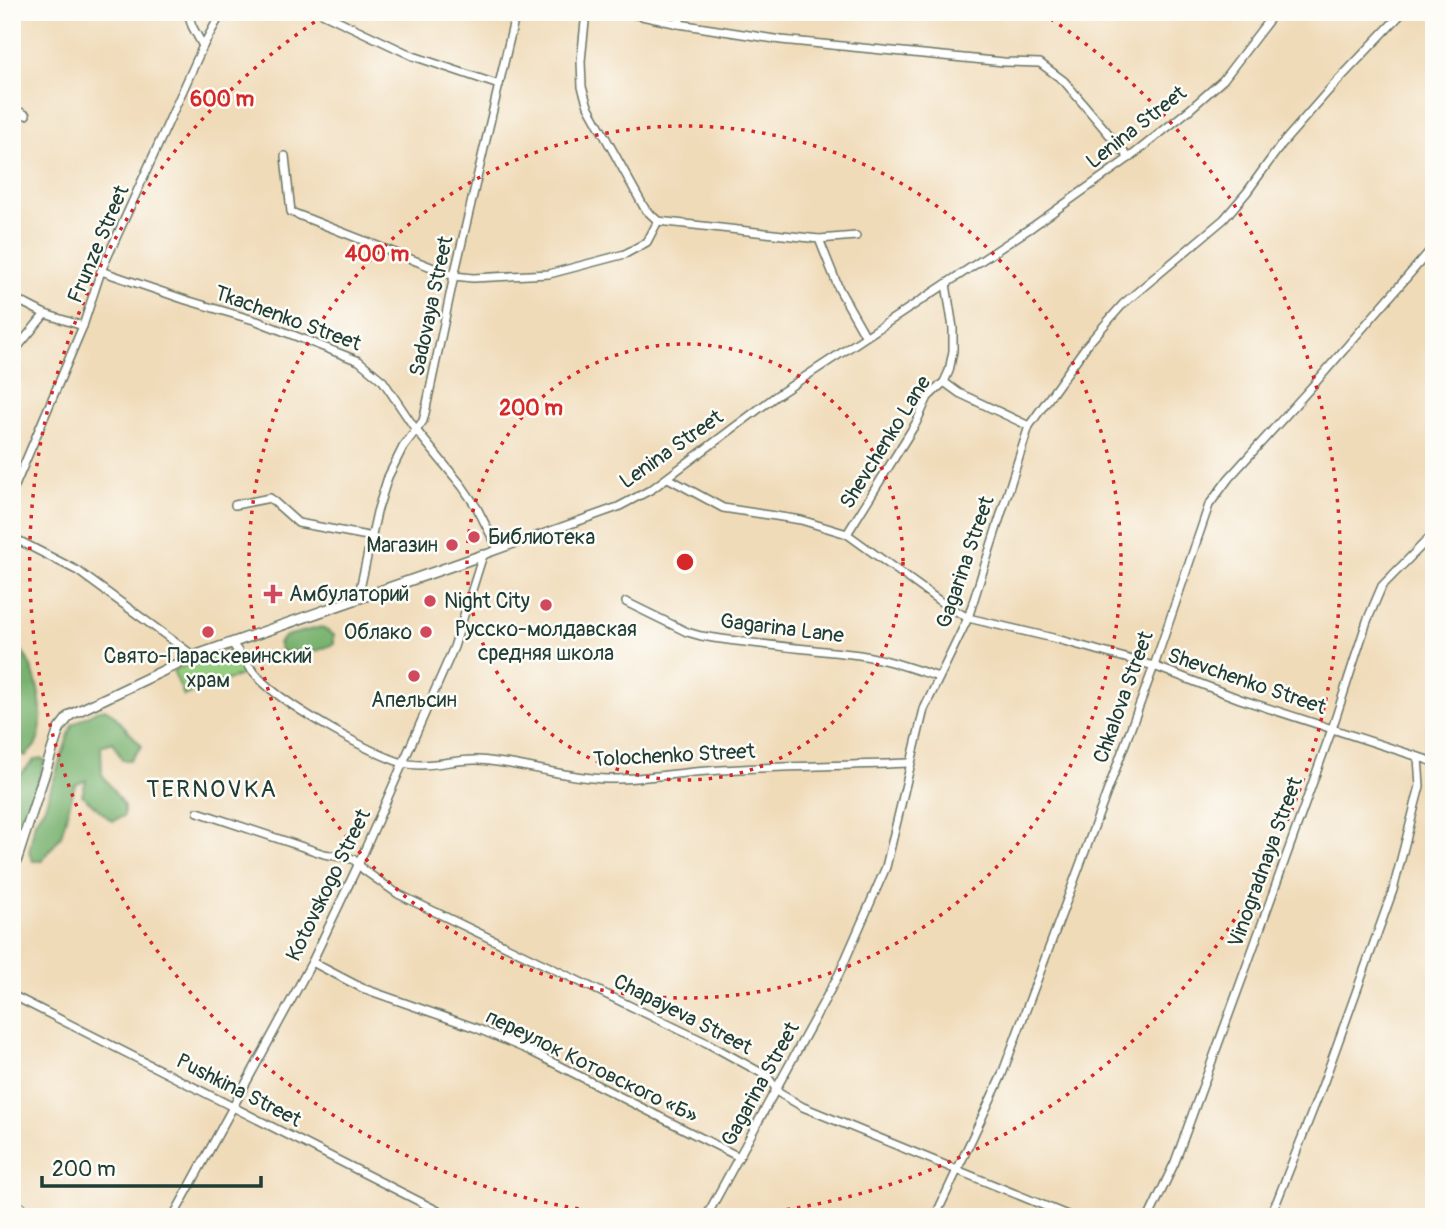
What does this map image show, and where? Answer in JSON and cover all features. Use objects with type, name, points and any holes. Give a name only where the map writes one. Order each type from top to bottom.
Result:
[{"type":"street","points":[[188,12],[203,46]]},
{"type":"street","name":"Frunze Street","points":[[12,493],[83,326],[102,271],[203,46],[222,12]]},
{"type":"street","points":[[320,12],[413,56],[499,85]]},
{"type":"street","name":"Sadovaya Street","points":[[358,598],[377,512],[388,477],[403,447],[423,421],[516,12]]},
{"type":"street","points":[[586,12],[581,61],[582,88],[588,106],[645,209],[658,221],[818,239],[856,236]]},
{"type":"street","points":[[623,12],[781,40],[1004,62],[1040,63],[1065,80],[1129,158]]},
{"type":"street","points":[[679,24],[682,12]]},
{"type":"street","name":"Lenina Street","points":[[12,874],[62,723],[70,715],[194,656],[636,499],[776,396],[946,284],[1129,158],[1223,80],[1275,12]]},
{"type":"street","name":"Gagarina Street","points":[[706,1217],[839,974],[886,867],[924,709],[968,618],[1029,426],[1087,345],[1123,304],[1223,219],[1329,89],[1403,12]]},
{"type":"street","points":[[12,108],[26,115]]},
{"type":"street","points":[[285,156],[291,212],[454,276],[473,278],[549,274],[625,254],[647,242],[658,221]]},
{"type":"street","points":[[818,239],[839,289],[865,335]]},
{"type":"street","name":"Chkalova Street","points":[[934,1217],[1001,1077],[1154,666],[1209,505],[1219,490],[1434,246]]},
{"type":"street","name":"Tkachenko Street","points":[[102,271],[257,321],[359,361],[383,382],[416,430],[463,486],[498,549]]},
{"type":"street","name":"Shevchenko Lane","points":[[847,534],[916,424],[928,397],[944,382],[953,351],[953,328],[946,284]]},
{"type":"street","points":[[12,296],[45,314],[83,326]]},
{"type":"street","points":[[12,354],[45,314]]},
{"type":"street","points":[[944,382],[959,393],[1029,426]]},
{"type":"street","name":"Shevchenko Street","points":[[668,478],[723,508],[801,520],[847,534],[941,602],[968,618],[1154,666],[1240,699],[1434,762]]},
{"type":"street","points":[[235,505],[270,498],[298,523],[373,537]]},
{"type":"street","name":"Vinogradnaya Street","points":[[1149,1217],[1187,1128],[1332,729],[1354,656],[1382,586],[1434,533]]},
{"type":"street","points":[[12,537],[78,571],[194,656]]},
{"type":"street","name":"Kotovskogo Street","points":[[173,1217],[312,962],[359,863],[454,647],[484,555]]},
{"type":"street","name":"Gagarina Lane","points":[[626,602],[687,632],[701,636],[851,654],[887,661],[939,677]]},
{"type":"street","name":"Tolochenko Street","points":[[232,643],[252,670],[283,699],[358,742],[404,763],[431,764],[474,760],[504,762],[564,776],[607,779],[649,778],[707,771],[909,764]]},
{"type":"street","points":[[1268,1217],[1277,1201],[1323,1084],[1393,890],[1420,786],[1418,757]]},
{"type":"street","points":[[198,812],[359,863]]},
{"type":"street","name":"Chapayeva Street","points":[[359,863],[365,872],[398,894],[707,1043],[767,1076],[783,1097],[803,1107],[1072,1217]]},
{"type":"street","name":"переулок Котовского «Б»","points":[[312,962],[362,988],[476,1028],[528,1050],[739,1157]]},
{"type":"street","name":"Pushkina Street","points":[[12,995],[450,1217]]},
{"type":"street","points":[[12,1201],[36,1217]]},
{"type":"green space","points":[[321,627],[334,635],[334,644],[314,652],[282,652],[278,643],[286,636]]},
{"type":"green space","points":[[12,642],[28,660],[38,689],[40,705],[40,733],[35,746],[25,756],[17,752],[12,743],[18,731],[16,719],[12,716]]},
{"type":"green space","points":[[231,650],[244,674],[184,696],[173,670]]},
{"type":"green space","points":[[105,709],[113,714],[142,746],[130,760],[122,760],[113,742],[101,746],[102,774],[124,806],[124,816],[112,821],[82,795],[86,780],[75,785],[61,836],[42,861],[33,861],[29,853],[35,821],[45,806],[72,725],[96,711]]},
{"type":"green space","points":[[34,760],[45,760],[12,863],[12,783]]},
{"type":"place","name":"Библиотека","points":[[474,537]]},
{"type":"place","name":"Магазин","points":[[452,545]]},
{"type":"place","name":"Амбулаторий","points":[[273,594]]},
{"type":"place","name":"Night City","points":[[430,601]]},
{"type":"place","name":"Русско-молдавская средняя школа","points":[[546,605]]},
{"type":"place","name":"Свято-Параскевинский храм","points":[[208,632]]},
{"type":"place","name":"Облако","points":[[426,632]]},
{"type":"place","name":"Апельсин","points":[[414,676]]},
{"type":"district","name":"TERNOVKA","points":[[212,789]]}]
